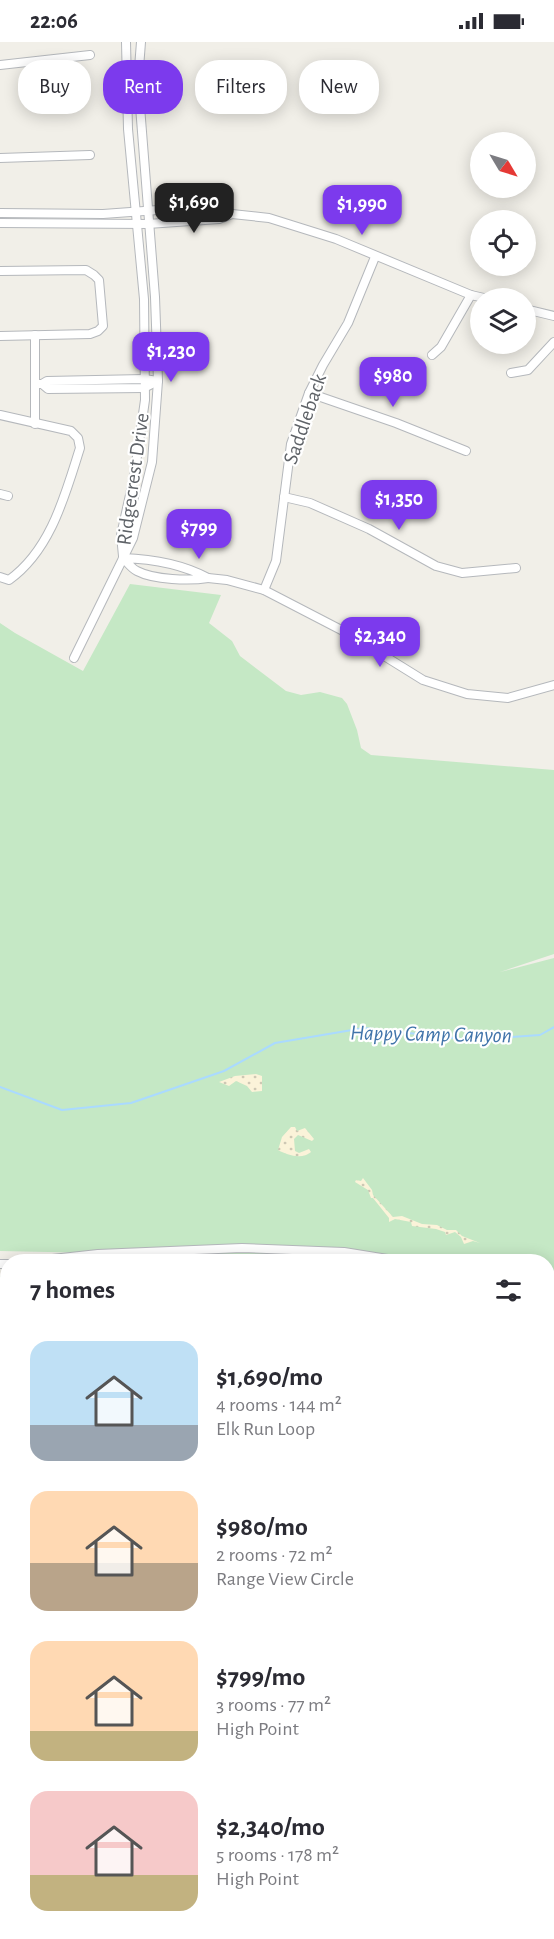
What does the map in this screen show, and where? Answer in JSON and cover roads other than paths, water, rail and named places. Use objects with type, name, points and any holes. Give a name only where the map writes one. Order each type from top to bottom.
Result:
[{"type":"street","name":"Ridgecrest Drive","points":[[123,558],[121,535],[134,477],[144,400],[144,299],[128,129],[126,42]]},
{"type":"street","name":"Ridgecrest Drive","points":[[74,658],[133,538],[152,462],[158,381],[155,297],[138,81],[141,42]]},
{"type":"street","points":[[0,65],[90,55]]},
{"type":"street","points":[[0,158],[90,155]]},
{"type":"street","points":[[0,213],[103,214],[199,207],[269,218],[336,239],[470,296]]},
{"type":"street","points":[[0,223],[148,224],[219,219],[232,214]]},
{"type":"street","name":"Saddleback","points":[[264,590],[276,561],[291,444],[309,393],[348,323],[375,256]]},
{"type":"street","points":[[0,271],[86,270],[94,274],[99,280],[104,326],[90,334],[0,336]]},
{"type":"street","points":[[432,355],[441,347],[470,298]]},
{"type":"street","points":[[536,312],[554,316]]},
{"type":"street","points":[[34,335],[38,384],[35,424]]},
{"type":"street","points":[[511,373],[528,370],[554,342]]},
{"type":"street","points":[[38,384],[47,381],[144,379],[158,381]]},
{"type":"street","points":[[38,384],[48,388],[144,388],[158,381]]},
{"type":"street","points":[[309,393],[396,423],[466,451]]},
{"type":"street","points":[[0,415],[71,431],[76,435],[80,448],[61,509],[38,550],[9,580],[0,577]]},
{"type":"street","points":[[284,497],[310,503],[369,529],[436,566],[462,573],[516,568]]},
{"type":"street","points":[[123,558],[144,559],[184,568],[208,578]]},
{"type":"street","points":[[123,558],[136,571],[175,580],[208,578],[227,580],[264,590],[350,634],[423,680],[467,694],[508,698],[554,686]]},
{"type":"street","points":[[183,579],[186,570],[184,568]]},
{"type":"street","points":[[98,1254],[242,1248],[356,1254]]},
{"type":"waterway","name":"Happy Camp Canyon","points":[[0,1087],[62,1110],[131,1103],[224,1071],[275,1043],[364,1028],[471,1040],[540,1035],[554,1027]]}]
